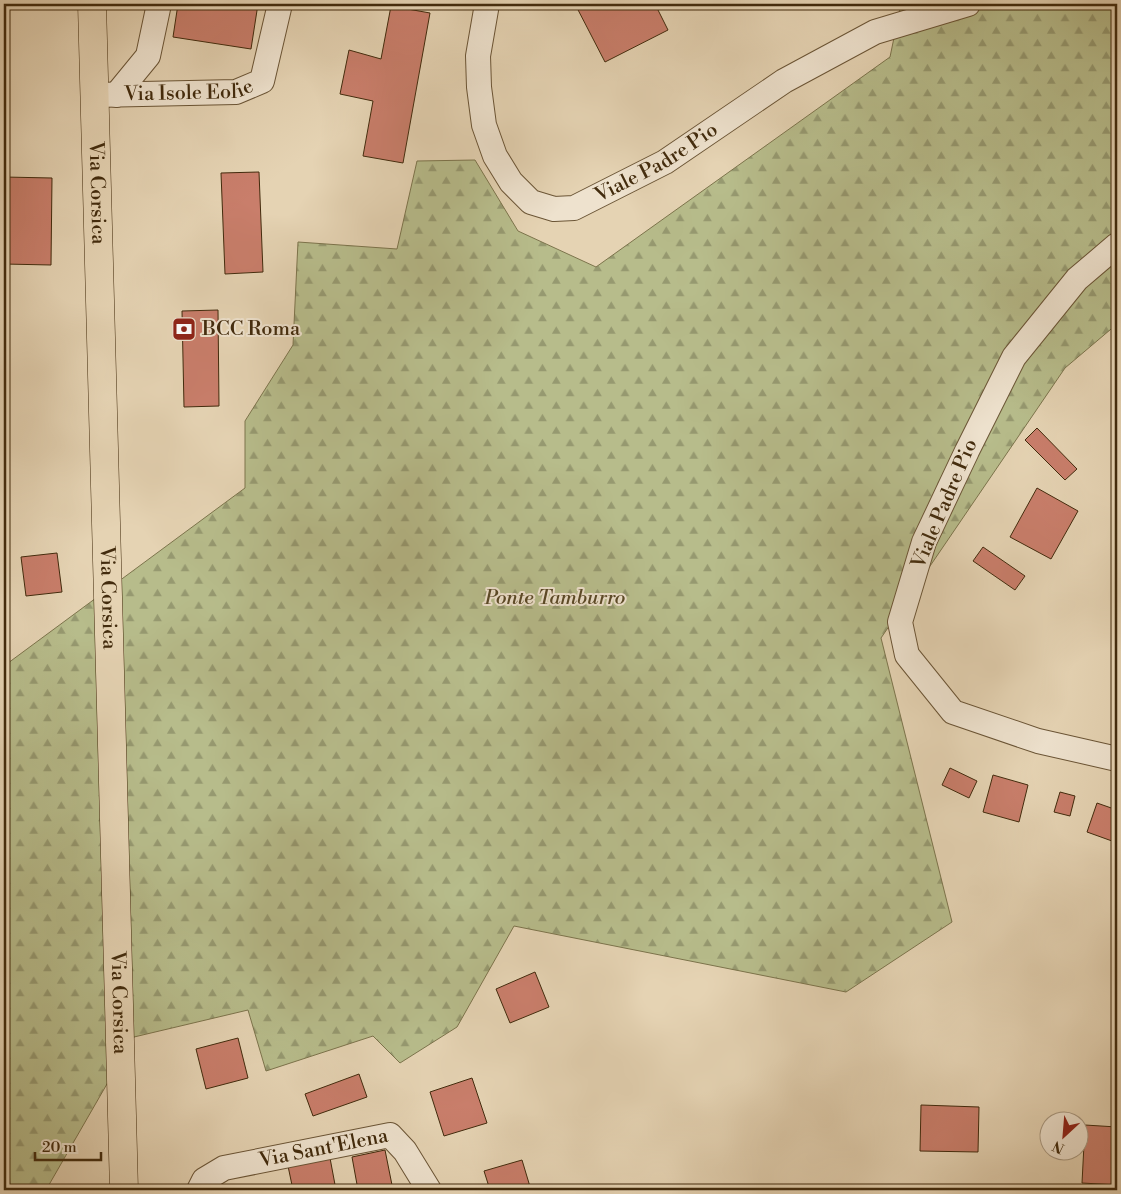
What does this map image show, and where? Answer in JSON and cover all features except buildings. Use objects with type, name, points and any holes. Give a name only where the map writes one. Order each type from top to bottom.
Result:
[{"type":"main road","name":"Via Corsica","points":[[92,4],[105,95],[107,573],[123,1183]]},
{"type":"street","points":[[105,95],[148,56],[159,4]]},
{"type":"street","name":"Via Isole Eolie","points":[[105,95],[236,92],[262,81],[280,4]]},
{"type":"street","name":"Viale Padre Pio","points":[[487,4],[478,56],[479,87],[484,125],[496,156],[511,182],[531,202],[554,209],[574,208],[665,162],[784,81],[875,32],[968,4]]},
{"type":"street","name":"Viale Padre Pio","points":[[1117,245],[1077,279],[1014,357],[924,542],[900,622],[907,655],[953,712],[1038,741],[1117,760]]},
{"type":"street","name":"Via Sant'Elena","points":[[200,1190],[204,1180],[224,1168],[390,1135],[405,1151],[429,1190]]},
{"type":"green space","name":"Ponte Tamburro","points":[[901,4],[1117,4],[1117,324],[1065,368],[881,638],[952,922],[846,992],[514,926],[457,1027],[400,1063],[373,1036],[266,1071],[248,1010],[134,1037],[46,1190],[10,1190],[4,1033],[4,666],[245,488],[245,421],[293,345],[298,242],[397,249],[417,161],[475,160],[518,231],[596,267],[890,57]]},
{"type":"place","name":"BCC Roma","points":[[184,329]]}]
